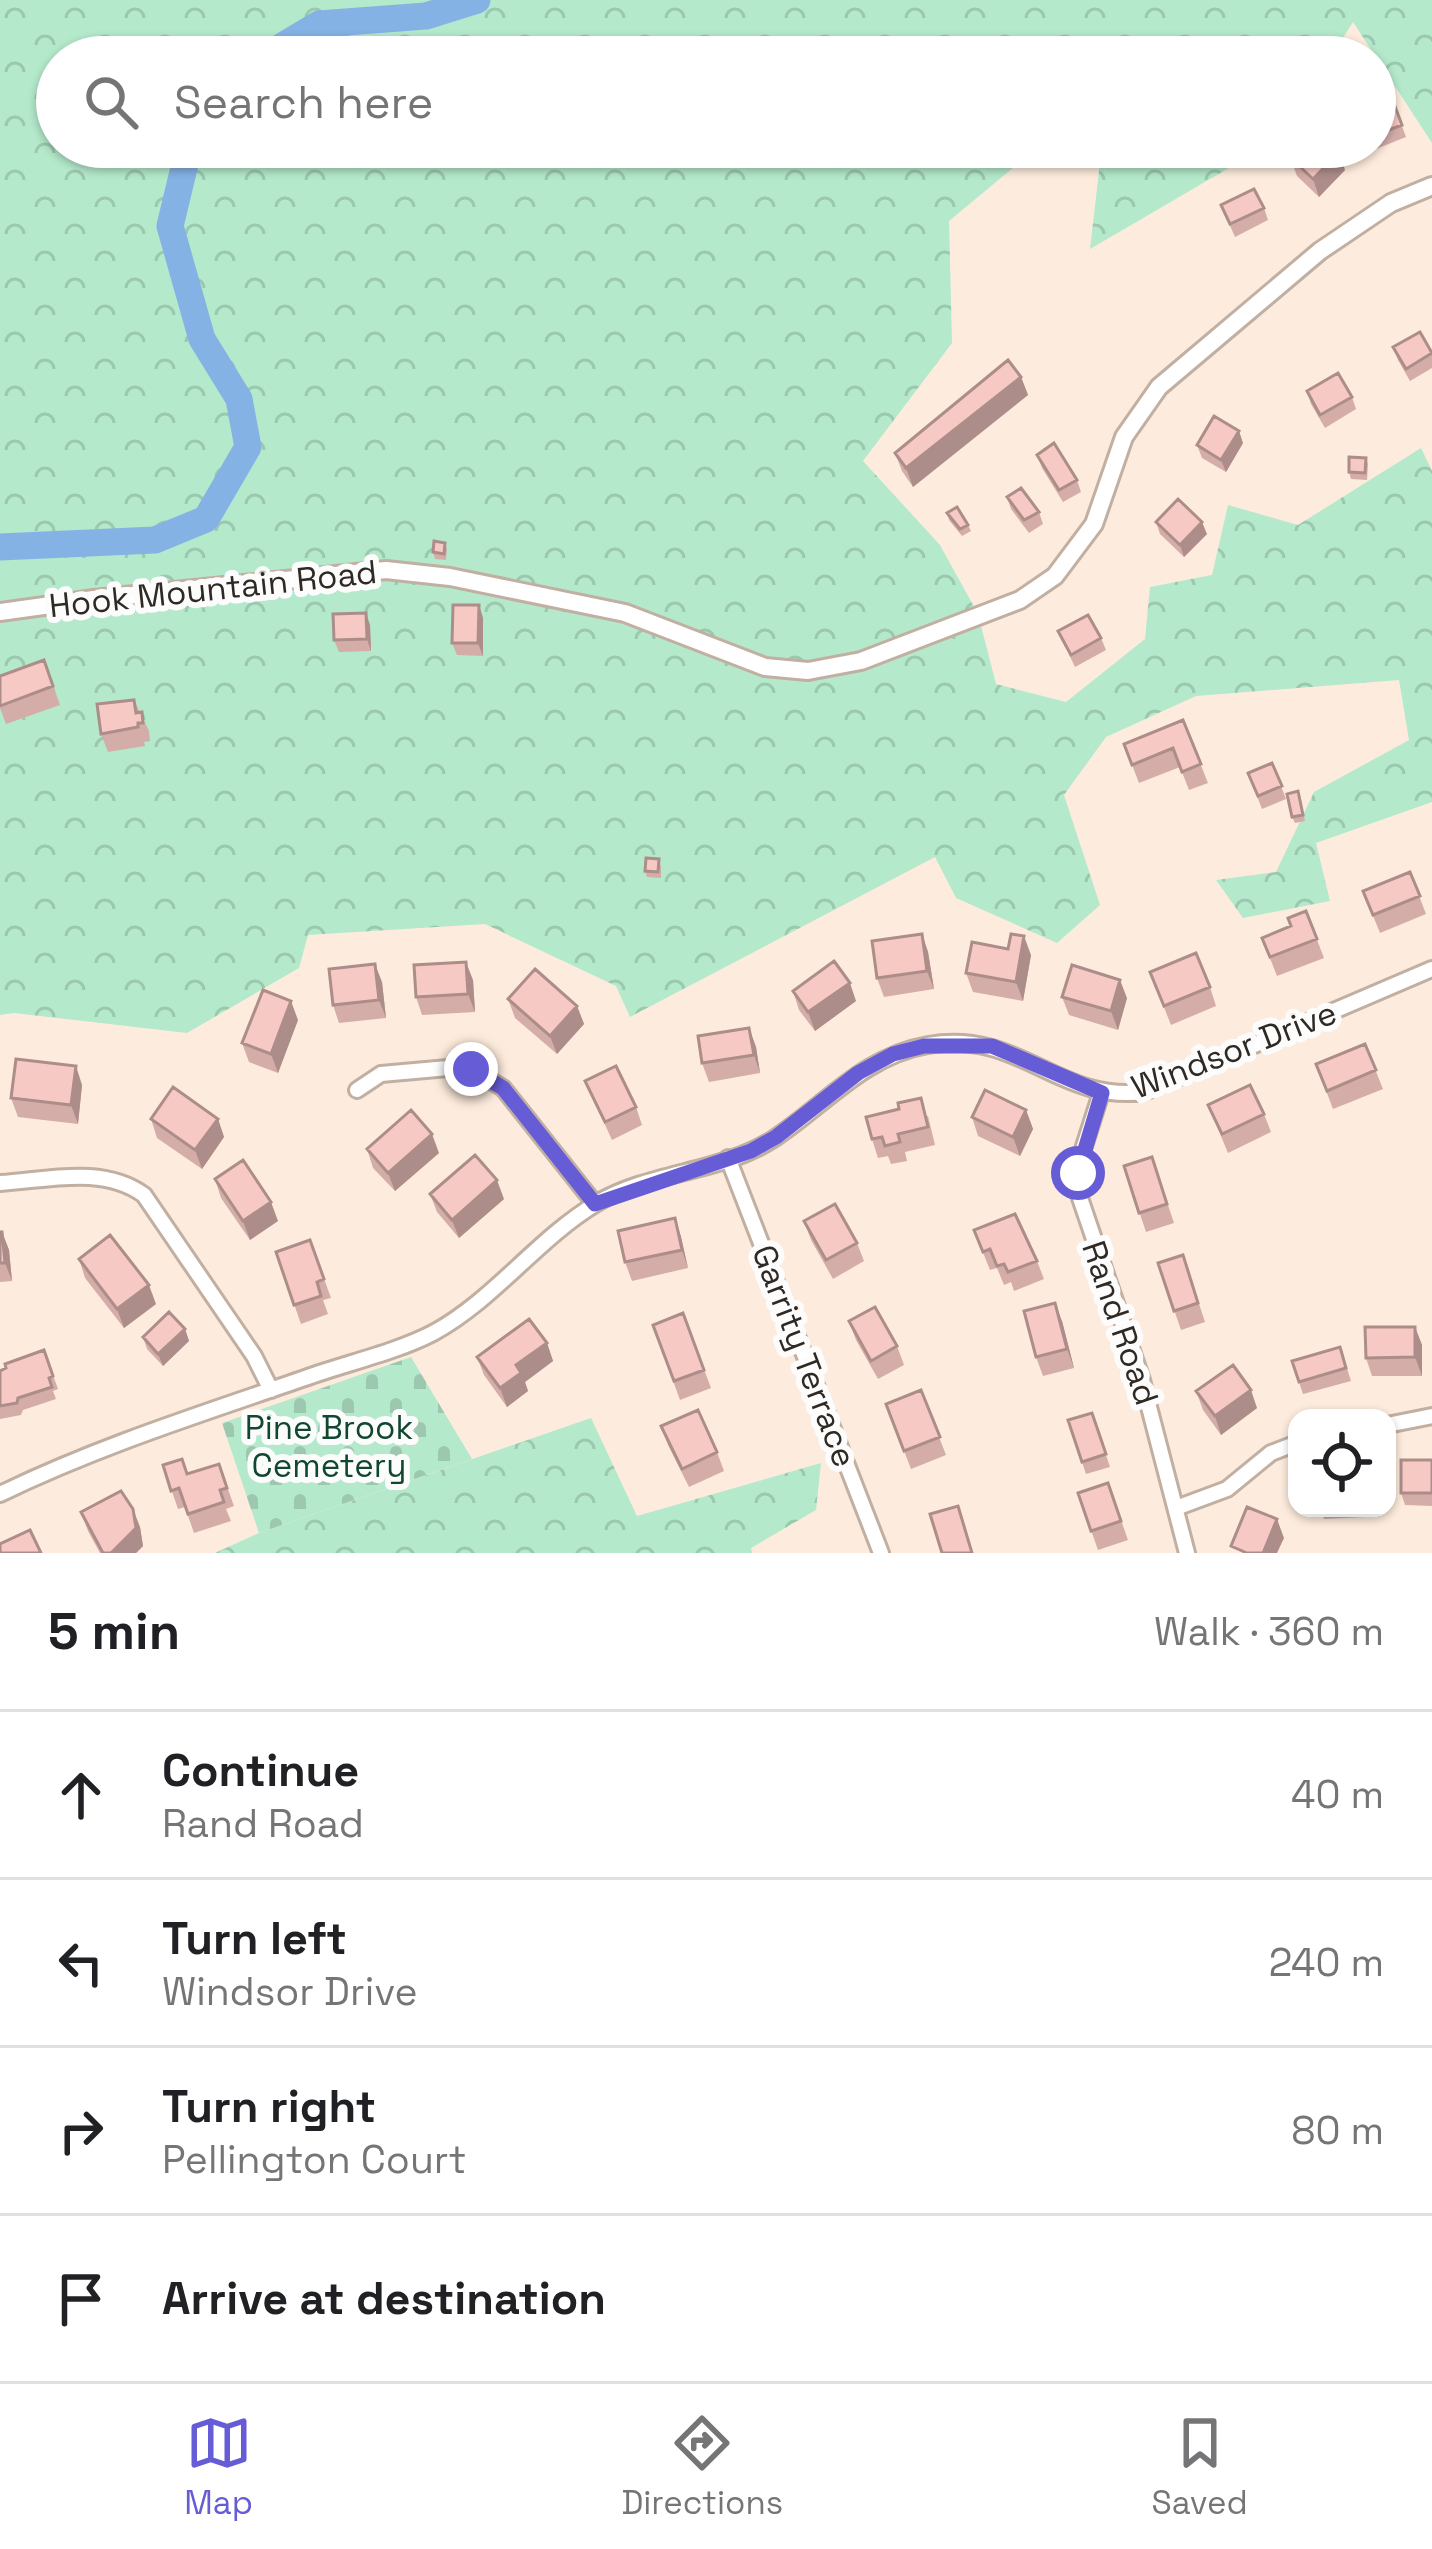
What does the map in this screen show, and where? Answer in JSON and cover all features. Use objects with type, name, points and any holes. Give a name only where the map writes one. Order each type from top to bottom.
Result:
[{"type":"street","name":"Hook Mountain Road","points":[[0,612],[327,574],[402,571],[626,613],[765,667],[808,671],[861,661],[1039,590],[1094,524],[1124,437],[1159,387],[1319,251],[1391,203],[1432,187]]},
{"type":"street","name":"Windsor Drive","points":[[0,1494],[120,1440],[431,1334],[595,1204],[751,1151],[877,1062],[924,1046],[992,1046],[1102,1093],[1144,1092],[1432,969]]},
{"type":"street","points":[[357,1090],[381,1074],[448,1068],[484,1075],[503,1088],[595,1204]]},
{"type":"street","name":"Rand Road","points":[[1102,1093],[1079,1162],[1078,1195],[1142,1380],[1187,1553]]},
{"type":"street","name":"Garrity Terrace","points":[[728,1158],[881,1553]]},
{"type":"street","points":[[0,1184],[99,1176],[130,1185],[144,1196],[254,1356],[271,1390]]},
{"type":"street","points":[[1396,1423],[1432,1416]]},
{"type":"street","points":[[1176,1508],[1227,1489],[1271,1453],[1288,1446]]},
{"type":"green space","points":[[0,0],[1432,0],[1432,143],[1396,88],[1396,36],[1362,36],[1353,22],[1344,36],[36,36],[36,168],[1013,168],[949,221],[952,343],[863,461],[940,545],[978,614],[996,684],[1066,702],[1145,639],[1150,587],[1212,575],[1228,505],[1298,525],[1421,448],[1432,471],[1432,802],[1316,843],[1330,901],[1243,918],[1216,880],[1276,872],[1314,792],[1409,740],[1399,680],[1196,696],[1106,737],[1064,795],[1100,905],[1057,943],[956,898],[935,857],[630,1017],[616,986],[485,924],[308,935],[299,968],[187,1033],[0,1015]]},
{"type":"green space","points":[[1099,168],[1229,168],[1090,249]]},
{"type":"green space","name":"Pine Brook Cemetery","points":[[411,1357],[472,1459],[259,1533],[222,1423]]},
{"type":"green space","points":[[591,1418],[637,1516],[821,1463],[816,1510],[751,1548],[752,1553],[215,1553],[259,1533]]},
{"type":"building","points":[[1302,168],[1324,168],[1313,179]]},
{"type":"building","points":[[1254,189],[1264,208],[1230,224],[1221,205]]},
{"type":"building","points":[[1420,332],[1432,353],[1406,369],[1393,347]]},
{"type":"building","points":[[1008,360],[1021,377],[906,468],[895,453]]},
{"type":"building","points":[[1338,373],[1352,397],[1320,415],[1307,391]]},
{"type":"building","points":[[1214,416],[1239,431],[1221,460],[1197,445]]},
{"type":"building","points":[[1054,443],[1077,480],[1059,490],[1037,455]]},
{"type":"building","points":[[1349,457],[1366,458],[1365,473],[1349,472]]},
{"type":"building","points":[[1021,488],[1039,512],[1024,520],[1007,497]]},
{"type":"building","points":[[1178,499],[1202,522],[1180,545],[1156,522]]},
{"type":"building","points":[[957,507],[968,525],[960,529],[947,513]]},
{"type":"building","points":[[434,541],[445,543],[444,554],[433,552]]},
{"type":"building","points":[[453,605],[479,605],[478,643],[452,643]]},
{"type":"building","points":[[366,613],[367,639],[334,640],[333,614]]},
{"type":"building","points":[[1088,615],[1101,638],[1071,655],[1058,631]]},
{"type":"building","points":[[44,660],[53,686],[0,706],[0,676]]},
{"type":"building","points":[[134,700],[143,723],[101,734],[97,704]]},
{"type":"building","points":[[1183,720],[1201,764],[1182,772],[1173,748],[1132,765],[1124,744]]},
{"type":"building","points":[[1272,763],[1282,786],[1258,796],[1248,773]]},
{"type":"building","points":[[1298,791],[1303,815],[1292,817],[1287,794]]},
{"type":"building","points":[[646,858],[659,859],[658,872],[645,871]]},
{"type":"building","points":[[1410,872],[1420,896],[1373,915],[1363,891]]},
{"type":"building","points":[[1306,911],[1317,939],[1270,957],[1262,938],[1291,926],[1288,918]]},
{"type":"building","points":[[922,934],[927,971],[877,978],[872,941]]},
{"type":"building","points":[[1011,934],[1024,936],[1016,982],[966,973],[972,942],[1008,949]]},
{"type":"building","points":[[1196,953],[1210,987],[1164,1006],[1150,972]]},
{"type":"building","points":[[834,961],[850,983],[808,1012],[793,991]]},
{"type":"building","points":[[466,962],[468,994],[416,997],[414,965]]},
{"type":"building","points":[[375,964],[379,1000],[333,1005],[329,969]]},
{"type":"building","points":[[1072,965],[1120,980],[1111,1011],[1062,997]]},
{"type":"building","points":[[535,969],[577,1006],[550,1036],[508,999]]},
{"type":"building","points":[[263,990],[291,1001],[271,1054],[242,1043]]},
{"type":"building","points":[[749,1028],[754,1055],[702,1063],[698,1036]]},
{"type":"building","points":[[1365,1044],[1376,1070],[1327,1091],[1316,1064]]},
{"type":"building","points":[[16,1059],[76,1066],[71,1105],[11,1098]]},
{"type":"building","points":[[616,1066],[636,1107],[605,1122],[585,1081]]},
{"type":"building","points":[[1250,1085],[1264,1114],[1222,1134],[1208,1105]]},
{"type":"building","points":[[173,1087],[218,1119],[195,1150],[151,1119]]},
{"type":"building","points":[[985,1090],[1026,1110],[1013,1137],[972,1117]]},
{"type":"building","points":[[921,1098],[928,1127],[898,1134],[900,1142],[885,1146],[882,1137],[872,1139],[866,1117]]},
{"type":"building","points":[[411,1110],[432,1134],[388,1173],[367,1149]]},
{"type":"building","points":[[475,1155],[497,1180],[452,1220],[430,1194]]},
{"type":"building","points":[[1152,1157],[1167,1204],[1139,1213],[1124,1166]]},
{"type":"building","points":[[243,1160],[271,1202],[243,1221],[215,1179]]},
{"type":"building","points":[[835,1204],[857,1243],[826,1260],[804,1221]]},
{"type":"building","points":[[1015,1214],[1037,1261],[1008,1272],[1004,1264],[997,1266],[990,1249],[983,1252],[974,1230]]},
{"type":"building","points":[[675,1218],[682,1250],[625,1262],[618,1231]]},
{"type":"building","points":[[2,1232],[5,1263],[0,1263]]},
{"type":"building","points":[[110,1235],[149,1285],[117,1309],[79,1259]]},
{"type":"building","points":[[310,1240],[324,1279],[317,1282],[321,1296],[294,1305],[276,1252]]},
{"type":"building","points":[[1183,1255],[1198,1303],[1174,1311],[1158,1263]]},
{"type":"building","points":[[1055,1303],[1067,1349],[1036,1357],[1024,1311]]},
{"type":"building","points":[[875,1307],[897,1346],[871,1361],[849,1321]]},
{"type":"building","points":[[169,1312],[185,1329],[158,1354],[143,1337]]},
{"type":"building","points":[[683,1313],[704,1370],[674,1381],[653,1325]]},
{"type":"building","points":[[529,1319],[547,1343],[516,1365],[521,1373],[500,1388],[477,1357]]},
{"type":"building","points":[[1365,1327],[1415,1327],[1415,1357],[1366,1358]]},
{"type":"building","points":[[1340,1347],[1346,1368],[1299,1382],[1292,1361]]},
{"type":"building","points":[[44,1350],[52,1387],[0,1406],[0,1371],[5,1364]]},
{"type":"building","points":[[1233,1365],[1251,1390],[1215,1416],[1196,1391]]},
{"type":"building","points":[[921,1390],[940,1437],[904,1451],[886,1404]]},
{"type":"building","points":[[698,1410],[717,1452],[682,1469],[661,1426]]},
{"type":"building","points":[[1092,1413],[1106,1454],[1082,1462],[1068,1420]]},
{"type":"building","points":[[182,1459],[187,1474],[219,1464],[227,1488],[220,1490],[224,1502],[188,1514],[179,1488],[171,1491],[163,1465]]},
{"type":"building","points":[[1401,1460],[1432,1460],[1432,1493],[1401,1493]]},
{"type":"building","points":[[1108,1483],[1121,1521],[1091,1531],[1078,1493]]},
{"type":"building","points":[[121,1491],[133,1509],[136,1528],[111,1553],[103,1553],[81,1512]]},
{"type":"building","points":[[958,1506],[972,1553],[942,1553],[930,1514]]},
{"type":"building","points":[[1247,1507],[1277,1519],[1263,1553],[1231,1546]]},
{"type":"building","points":[[30,1530],[41,1553],[0,1553],[0,1544]]},
{"type":"waterway","points":[[299,36],[319,24],[426,16],[477,0]]},
{"type":"waterway","points":[[0,547],[155,540],[206,519],[248,447],[239,399],[202,339],[170,226],[184,168]]},
{"type":"route","points":[[471,1069],[503,1088],[595,1204],[751,1151],[877,1062],[945,1043],[992,1046],[1102,1093],[1078,1173]]}]
